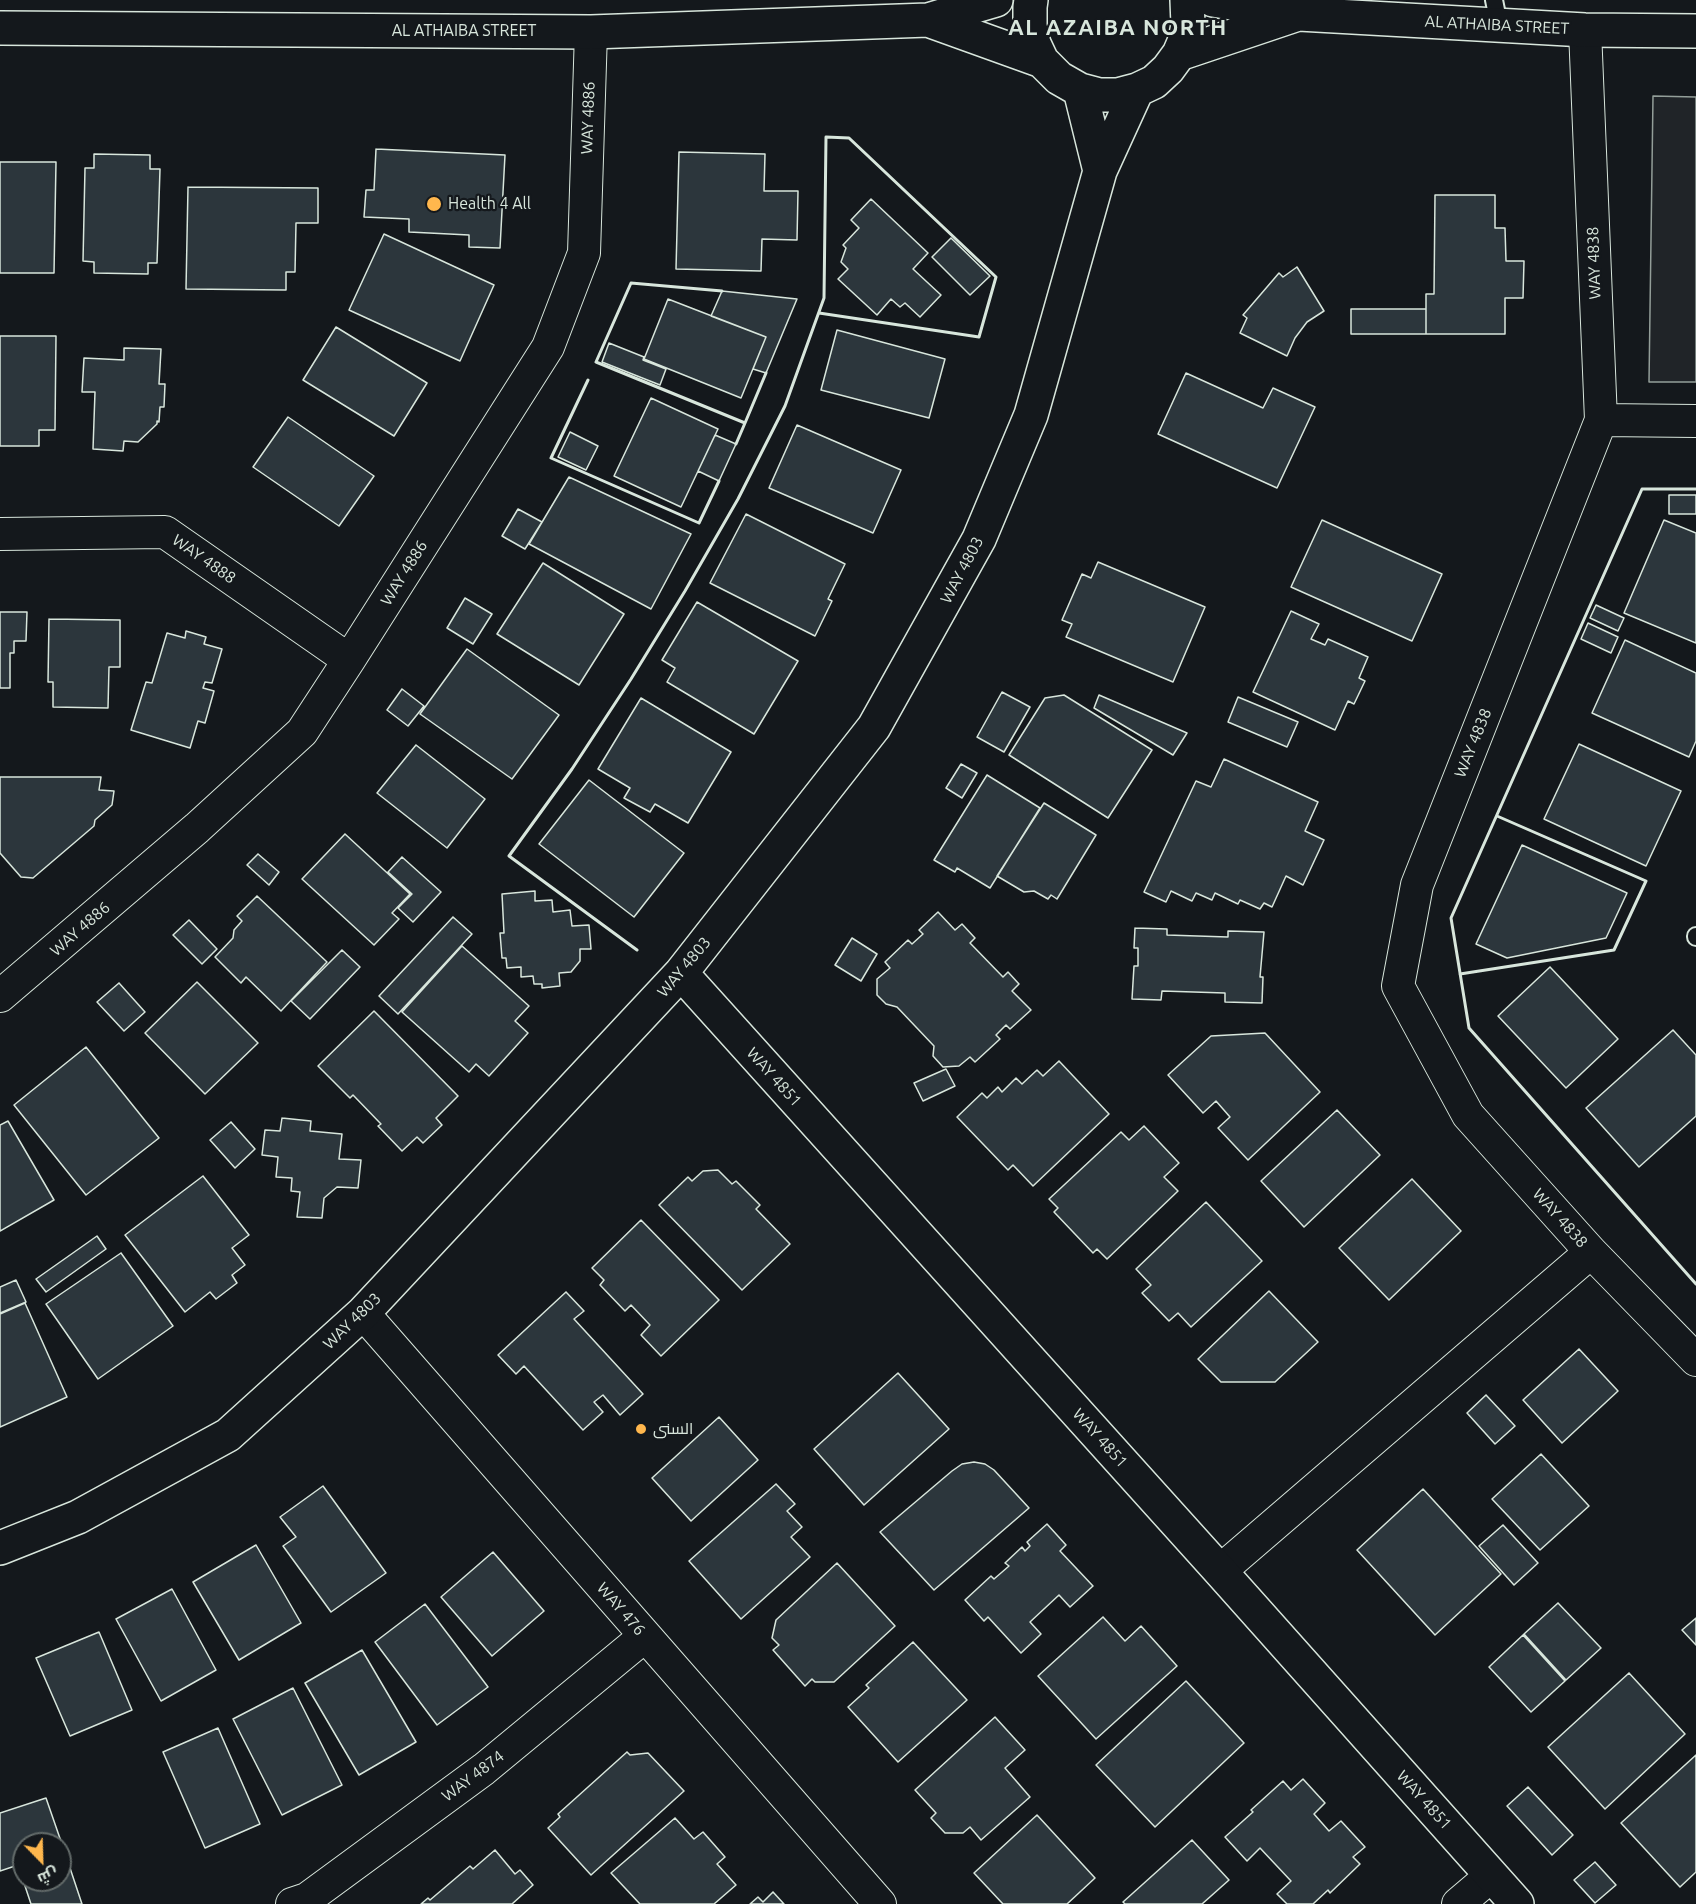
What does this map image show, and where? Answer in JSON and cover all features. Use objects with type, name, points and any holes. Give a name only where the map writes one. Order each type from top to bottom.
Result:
[{"type":"street","name":"AL ATHAIBA STREET","points":[[0,28],[591,32],[928,20],[996,0]]},
{"type":"street","points":[[1031,0],[1030,26],[1034,44],[1042,61],[1059,78],[1080,90],[1099,95],[1118,95],[1137,90],[1154,82],[1168,69],[1179,54],[1185,40],[1188,25],[1187,0]]},
{"type":"street","name":"AL ATHAIBA STREET","points":[[1213,0],[1299,14],[1394,10],[1496,13],[1585,30],[1696,31]]},
{"type":"street","name":"AL ATHAIBA STREET","points":[[1179,54],[1299,14]]},
{"type":"street","name":"AL ATHAIBA STREET","points":[[928,20],[1042,61]]},
{"type":"street","name":"WAY 4838","points":[[1585,30],[1601,420],[1417,885],[1398,986],[1468,1115],[1591,1252],[1696,1360]]},
{"type":"street","name":"WAY 4886","points":[[0,996],[197,828],[302,732],[548,347],[584,254],[591,32]]},
{"type":"street","name":"WAY 4803","points":[[1080,90],[1100,171]]},
{"type":"street","name":"WAY 4803","points":[[0,1548],[78,1517],[228,1435],[363,1313],[681,973],[874,727],[979,539],[1031,415],[1100,171],[1137,90]]},
{"type":"street","points":[[1601,420],[1696,421]]},
{"type":"street","name":"WAY 4888","points":[[0,534],[165,532],[349,660]]},
{"type":"street","name":"WAY 4851","points":[[681,973],[1517,1904]]},
{"type":"street","points":[[1220,1571],[1591,1252]]},
{"type":"street","name":"WAY 476","points":[[363,1313],[880,1904]]},
{"type":"street","name":"WAY 4874","points":[[303,1902],[484,1769],[645,1636]]},
{"type":"street","points":[[1458,1904],[1491,1876]]},
{"type":"shaded area","points":[[1653,96],[1696,97],[1696,382],[1649,382]]},
{"type":"building","name":"Health 4 All","points":[[376,149],[505,155],[500,248],[469,247],[469,235],[409,232],[409,219],[364,217],[366,190],[374,190]]},
{"type":"building","points":[[679,152],[765,154],[764,191],[798,191],[797,240],[762,239],[761,271],[676,269]]},
{"type":"building","points":[[94,154],[150,155],[150,169],[160,169],[157,263],[148,263],[148,274],[94,273],[94,262],[83,261],[85,168],[94,168]]},
{"type":"building","points":[[0,162],[56,162],[54,273],[0,273]]},
{"type":"building","points":[[188,187],[318,188],[318,223],[296,223],[295,272],[286,272],[286,290],[186,289]]},
{"type":"building","points":[[1435,195],[1495,195],[1495,228],[1505,228],[1506,261],[1524,261],[1523,298],[1505,298],[1505,334],[1426,334],[1426,294],[1434,294]]},
{"type":"building","points":[[871,199],[928,253],[913,269],[941,295],[920,317],[905,303],[900,307],[891,299],[877,315],[838,279],[848,269],[841,262],[846,248],[843,245],[859,228],[851,220]]},
{"type":"building","points":[[384,234],[494,285],[460,361],[349,310]]},
{"type":"building","points":[[951,238],[990,276],[970,295],[932,257]]},
{"type":"building","points":[[1297,267],[1324,311],[1307,322],[1295,338],[1287,356],[1240,333],[1247,318],[1243,315],[1279,273],[1283,277]]},
{"type":"building","points":[[722,291],[797,299],[766,373],[753,369],[766,337],[711,316]]},
{"type":"building","points":[[668,299],[766,337],[741,398],[644,359]]},
{"type":"building","points":[[1351,309],[1426,309],[1426,334],[1351,334]]},
{"type":"building","points":[[336,327],[427,383],[394,436],[303,380]]},
{"type":"building","points":[[837,330],[945,359],[929,418],[821,390]]},
{"type":"building","points":[[0,336],[56,336],[55,430],[39,430],[39,446],[0,446]]},
{"type":"building","points":[[609,343],[666,369],[660,385],[602,362]]},
{"type":"building","points":[[124,348],[161,349],[159,384],[165,384],[164,407],[160,407],[159,422],[157,421],[157,424],[138,442],[124,441],[123,451],[93,449],[95,392],[82,392],[84,358],[124,360]]},
{"type":"building","points":[[1186,373],[1263,408],[1273,388],[1315,407],[1277,488],[1158,434]]},
{"type":"building","points":[[651,398],[718,429],[681,507],[614,476]]},
{"type":"building","points":[[288,417],[374,476],[339,526],[253,467]]},
{"type":"building","points":[[797,425],[901,470],[873,533],[769,488]]},
{"type":"building","points":[[570,432],[598,446],[586,470],[558,457]]},
{"type":"building","points":[[715,435],[736,444],[719,481],[698,471]]},
{"type":"building","points":[[569,477],[691,534],[651,609],[529,544]]},
{"type":"building","points":[[1669,495],[1696,495],[1696,514],[1669,514]]},
{"type":"building","points":[[518,509],[542,522],[525,549],[502,536]]},
{"type":"building","points":[[746,514],[845,564],[828,599],[832,601],[815,636],[710,583]]},
{"type":"building","points":[[1322,520],[1442,574],[1412,641],[1291,587]]},
{"type":"building","points":[[1664,520],[1696,533],[1696,643],[1624,613]]},
{"type":"building","points":[[1098,562],[1205,607],[1173,682],[1066,637],[1072,624],[1062,620],[1082,574],[1091,578]]},
{"type":"building","points":[[543,563],[624,614],[579,685],[497,634]]},
{"type":"building","points":[[465,598],[492,614],[473,644],[447,628]]},
{"type":"building","points":[[697,602],[798,661],[754,734],[667,682],[675,668],[662,660]]},
{"type":"building","points":[[1596,605],[1624,618],[1618,631],[1590,618]]},
{"type":"building","points":[[1291,611],[1319,624],[1311,639],[1325,645],[1328,639],[1368,657],[1359,678],[1365,681],[1354,704],[1348,701],[1335,730],[1253,692]]},
{"type":"building","points":[[0,612],[27,612],[26,641],[14,641],[14,653],[10,653],[10,688],[0,688]]},
{"type":"building","points":[[49,619],[120,620],[120,667],[109,667],[108,708],[53,707],[53,682],[48,682]]},
{"type":"building","points":[[1588,623],[1618,637],[1611,653],[1581,639]]},
{"type":"building","points":[[186,631],[206,637],[204,644],[222,649],[212,683],[205,682],[203,688],[214,691],[205,723],[198,721],[190,748],[131,730],[146,682],[152,683],[167,633],[185,638]]},
{"type":"building","points":[[1625,640],[1696,673],[1696,741],[1689,757],[1592,713]]},
{"type":"building","points":[[467,649],[559,715],[512,779],[420,714]]},
{"type":"building","points":[[402,689],[424,706],[408,726],[387,710]]},
{"type":"building","points":[[1002,692],[1030,707],[1004,752],[977,737]]},
{"type":"building","points":[[1064,695],[1152,750],[1108,818],[1009,755],[1045,698]]},
{"type":"building","points":[[1099,695],[1187,733],[1173,755],[1094,708]]},
{"type":"building","points":[[1238,697],[1298,722],[1287,747],[1228,722]]},
{"type":"building","points":[[641,698],[731,752],[688,823],[655,804],[650,812],[624,798],[630,788],[598,769]]},
{"type":"building","points":[[1579,744],[1681,791],[1646,866],[1544,819]]},
{"type":"building","points":[[416,745],[485,799],[447,848],[377,793]]},
{"type":"building","points":[[1224,759],[1318,802],[1305,831],[1324,840],[1303,885],[1286,876],[1272,907],[1264,903],[1260,909],[1240,900],[1238,904],[1215,893],[1212,900],[1196,893],[1192,901],[1171,891],[1166,902],[1144,892],[1196,781],[1211,787]]},
{"type":"building","points":[[961,764],[977,773],[962,798],[946,788]]},
{"type":"building","points":[[987,775],[1040,808],[990,888],[957,868],[955,872],[934,860]]},
{"type":"building","points":[[0,777],[101,777],[99,790],[114,791],[112,805],[95,820],[94,826],[33,878],[21,877],[0,853]]},
{"type":"building","points":[[589,780],[684,853],[634,917],[539,844]]},
{"type":"building","points":[[1044,803],[1096,835],[1057,899],[1051,895],[1048,899],[1034,891],[1024,892],[997,876]]},
{"type":"building","points":[[345,834],[410,894],[392,913],[399,919],[374,945],[302,879]]},
{"type":"building","points":[[1522,845],[1627,893],[1606,938],[1507,958],[1476,944]]},
{"type":"building","points":[[258,854],[279,872],[269,885],[247,865]]},
{"type":"building","points":[[402,857],[441,892],[413,922],[398,908],[412,894],[388,872]]},
{"type":"building","points":[[535,891],[535,901],[552,900],[553,912],[570,910],[572,926],[589,925],[591,949],[580,949],[580,961],[571,972],[559,973],[560,986],[542,988],[542,984],[534,984],[533,976],[521,977],[521,967],[507,968],[506,958],[502,958],[500,933],[504,933],[502,894]]},
{"type":"building","points":[[257,896],[327,962],[281,1011],[246,977],[241,983],[215,957],[233,938],[234,930],[242,921],[237,916]]},
{"type":"building","points":[[938,912],[955,930],[962,924],[975,938],[970,943],[1003,977],[1008,972],[1019,984],[1012,991],[1031,1010],[1010,1029],[1006,1025],[996,1035],[1000,1039],[975,1062],[970,1057],[959,1066],[943,1067],[933,1056],[934,1046],[897,1007],[886,1004],[877,995],[877,979],[890,968],[885,962],[908,940],[912,944],[923,934],[919,930]]},
{"type":"building","points":[[453,917],[472,934],[398,1014],[379,996]]},
{"type":"building","points":[[189,920],[217,949],[202,964],[173,935]]},
{"type":"building","points":[[1135,928],[1167,929],[1167,935],[1228,937],[1228,931],[1264,932],[1260,977],[1263,977],[1262,1003],[1225,1002],[1225,993],[1162,991],[1161,1000],[1132,999],[1134,966],[1138,966],[1138,948],[1134,948]]},
{"type":"building","points":[[852,938],[877,954],[861,981],[835,965]]},
{"type":"building","points":[[462,946],[529,1006],[515,1021],[528,1033],[489,1076],[476,1064],[469,1072],[402,1012]]},
{"type":"building","points":[[342,950],[360,967],[310,1019],[291,1001]]},
{"type":"building","points":[[1550,967],[1618,1039],[1566,1088],[1498,1016]]},
{"type":"building","points":[[197,982],[258,1043],[205,1094],[145,1033]]},
{"type":"building","points":[[119,983],[145,1012],[124,1031],[97,1002]]},
{"type":"building","points":[[374,1011],[458,1096],[436,1118],[442,1125],[423,1143],[417,1137],[402,1151],[378,1126],[381,1124],[353,1095],[350,1098],[318,1066]]},
{"type":"building","points":[[1673,1030],[1696,1055],[1696,1116],[1639,1167],[1586,1108]]},
{"type":"building","points":[[1265,1033],[1320,1092],[1248,1160],[1218,1128],[1230,1117],[1216,1101],[1203,1113],[1168,1075],[1211,1036]]},
{"type":"building","points":[[86,1047],[159,1138],[86,1195],[14,1105]]},
{"type":"building","points":[[1059,1061],[1109,1114],[1033,1186],[1013,1165],[1008,1170],[957,1117],[982,1093],[987,1098],[998,1087],[1002,1092],[1016,1078],[1022,1084],[1037,1070],[1043,1076]]},
{"type":"building","points":[[946,1069],[955,1086],[923,1101],[914,1083]]},
{"type":"building","points":[[1337,1110],[1380,1155],[1304,1227],[1261,1181]]},
{"type":"building","points":[[282,1118],[311,1121],[310,1131],[342,1134],[339,1159],[361,1160],[358,1188],[337,1187],[324,1198],[322,1218],[297,1217],[300,1192],[291,1191],[292,1178],[276,1177],[278,1157],[262,1155],[265,1130],[280,1131]]},
{"type":"building","points":[[8,1121],[54,1200],[0,1231],[0,1125]]},
{"type":"building","points":[[231,1122],[255,1149],[235,1168],[210,1140]]},
{"type":"building","points":[[1144,1126],[1179,1163],[1164,1177],[1178,1191],[1107,1259],[1097,1249],[1093,1253],[1054,1212],[1058,1208],[1049,1199],[1121,1132],[1129,1140]]},
{"type":"building","points":[[718,1170],[732,1184],[736,1181],[760,1205],[756,1209],[790,1244],[742,1290],[659,1205],[688,1177],[692,1181],[703,1171]]},
{"type":"building","points":[[203,1176],[249,1235],[232,1248],[245,1265],[232,1275],[237,1283],[216,1299],[210,1292],[185,1312],[125,1235]]},
{"type":"building","points":[[1412,1179],[1461,1231],[1389,1300],[1339,1248]]},
{"type":"building","points":[[1206,1202],[1262,1261],[1191,1327],[1178,1313],[1169,1321],[1142,1293],[1151,1285],[1136,1269]]},
{"type":"building","points":[[641,1220],[719,1300],[661,1356],[641,1335],[650,1325],[631,1305],[625,1311],[600,1285],[604,1280],[592,1268]]},
{"type":"building","points":[[97,1236],[106,1249],[46,1292],[36,1279]]},
{"type":"building","points":[[121,1253],[173,1326],[98,1379],[46,1304]]},
{"type":"building","points":[[16,1280],[26,1302],[0,1313],[0,1287]]},
{"type":"building","points":[[1269,1291],[1318,1342],[1275,1382],[1221,1382],[1198,1359]]},
{"type":"building","points":[[566,1292],[584,1311],[574,1319],[643,1394],[620,1415],[603,1395],[594,1402],[603,1412],[583,1430],[524,1366],[516,1374],[498,1355]]},
{"type":"building","points":[[25,1303],[67,1397],[0,1427],[0,1314]]},
{"type":"building","points":[[1579,1349],[1618,1391],[1562,1443],[1523,1400]]},
{"type":"building","points":[[898,1373],[949,1429],[864,1505],[814,1449]]},
{"type":"building","points":[[1486,1395],[1515,1426],[1495,1444],[1467,1413]]},
{"type":"building","points":[[719,1417],[758,1460],[691,1521],[652,1478]]},
{"type":"building","points":[[1541,1454],[1589,1506],[1540,1550],[1492,1499]]},
{"type":"building","points":[[974,1462],[985,1464],[994,1470],[1029,1508],[934,1590],[880,1532],[952,1471],[962,1464]]},
{"type":"building","points":[[776,1484],[795,1504],[787,1511],[802,1527],[791,1537],[810,1557],[741,1619],[689,1561]]},
{"type":"building","points":[[323,1486],[386,1573],[331,1612],[283,1546],[296,1537],[280,1517]]},
{"type":"building","points":[[1423,1489],[1501,1574],[1435,1635],[1357,1550]]},
{"type":"building","points":[[1047,1524],[1066,1545],[1060,1551],[1093,1586],[1070,1607],[1059,1595],[1030,1622],[1041,1634],[1021,1653],[988,1617],[984,1621],[965,1600],[991,1576],[994,1579],[1009,1566],[1005,1563],[1022,1547],[1025,1551],[1030,1546],[1027,1542]]},
{"type":"building","points":[[1503,1525],[1538,1563],[1514,1585],[1479,1546]]},
{"type":"building","points":[[256,1545],[301,1623],[239,1660],[193,1582]]},
{"type":"building","points":[[493,1552],[544,1611],[492,1656],[441,1597]]},
{"type":"building","points":[[837,1563],[895,1626],[834,1682],[815,1682],[812,1679],[805,1686],[773,1650],[779,1645],[772,1638],[776,1620]]},
{"type":"building","points":[[172,1589],[216,1670],[161,1701],[116,1619]]},
{"type":"building","points":[[1558,1603],[1601,1648],[1566,1680],[1524,1634]]},
{"type":"building","points":[[425,1604],[488,1687],[437,1725],[375,1642]]},
{"type":"building","points":[[1103,1617],[1125,1641],[1141,1626],[1177,1666],[1096,1739],[1038,1676]]},
{"type":"building","points":[[1696,1618],[1696,1645],[1682,1630]]},
{"type":"building","points":[[99,1632],[132,1710],[70,1736],[36,1658]]},
{"type":"building","points":[[1523,1635],[1565,1681],[1531,1712],[1489,1667]]},
{"type":"building","points":[[913,1642],[967,1700],[898,1762],[848,1707],[869,1688],[866,1685]]},
{"type":"building","points":[[362,1650],[416,1742],[359,1775],[305,1683]]},
{"type":"building","points":[[1629,1673],[1685,1734],[1605,1809],[1548,1747]]},
{"type":"building","points":[[1186,1681],[1244,1743],[1155,1827],[1096,1765]]},
{"type":"building","points":[[293,1688],[342,1785],[282,1815],[233,1719]]},
{"type":"building","points":[[995,1717],[1025,1750],[1005,1768],[1030,1797],[981,1840],[970,1827],[963,1833],[945,1833],[931,1818],[936,1813],[915,1790]]},
{"type":"building","points":[[218,1728],[260,1824],[205,1848],[163,1752]]},
{"type":"building","points":[[627,1752],[630,1755],[648,1753],[684,1791],[591,1875],[548,1828],[560,1817],[558,1814]]},
{"type":"building","points":[[1696,1755],[1696,1872],[1680,1887],[1621,1823]]},
{"type":"building","points":[[1303,1779],[1325,1803],[1314,1814],[1329,1831],[1341,1821],[1365,1847],[1353,1857],[1360,1864],[1330,1893],[1328,1890],[1313,1904],[1287,1904],[1277,1894],[1291,1881],[1260,1848],[1247,1861],[1225,1837],[1283,1781],[1291,1790]]},
{"type":"building","points":[[1528,1787],[1573,1835],[1552,1855],[1507,1806]]},
{"type":"building","points":[[46,1798],[58,1832],[12,1832],[12,1867],[0,1871],[0,1813]]},
{"type":"building","points":[[1037,1815],[1095,1878],[1067,1904],[1003,1904],[974,1873]]},
{"type":"building","points":[[675,1818],[694,1839],[703,1832],[725,1857],[717,1864],[736,1885],[714,1904],[640,1904],[611,1873]]},
{"type":"building","points":[[1192,1840],[1229,1880],[1202,1904],[1125,1904],[1123,1902]]},
{"type":"building","points":[[495,1850],[515,1874],[520,1870],[533,1885],[512,1904],[421,1904],[428,1898],[430,1900],[470,1866],[473,1869]]},
{"type":"building","points":[[1595,1862],[1616,1885],[1595,1903],[1574,1880]]},
{"type":"building","points":[[72,1875],[82,1904],[31,1904],[27,1892],[72,1892]]},
{"type":"building","points":[[773,1892],[784,1904],[750,1904],[758,1897],[763,1902]]},
{"type":"wall","points":[[637,950],[509,856],[572,769],[685,591],[738,499],[785,406],[824,298],[826,137],[849,138],[996,277],[979,337],[819,313]]},
{"type":"wall","points":[[722,291],[631,283],[596,362],[745,423],[766,373]]},
{"type":"wall","points":[[588,380],[551,458],[699,523],[719,481]]},
{"type":"wall","points":[[736,444],[745,423]]},
{"type":"wall","points":[[1696,489],[1642,489],[1451,918],[1469,1028],[1696,1284]]},
{"type":"wall","points":[[1460,974],[1614,950],[1646,881],[1497,816]]},
{"type":"place","name":"Health 4 All","points":[[434,204]]},
{"type":"place","name":"السنى","points":[[641,1429]]},
{"type":"district","name":"AL AZAIBA NORTH","points":[[1118,28]]}]
